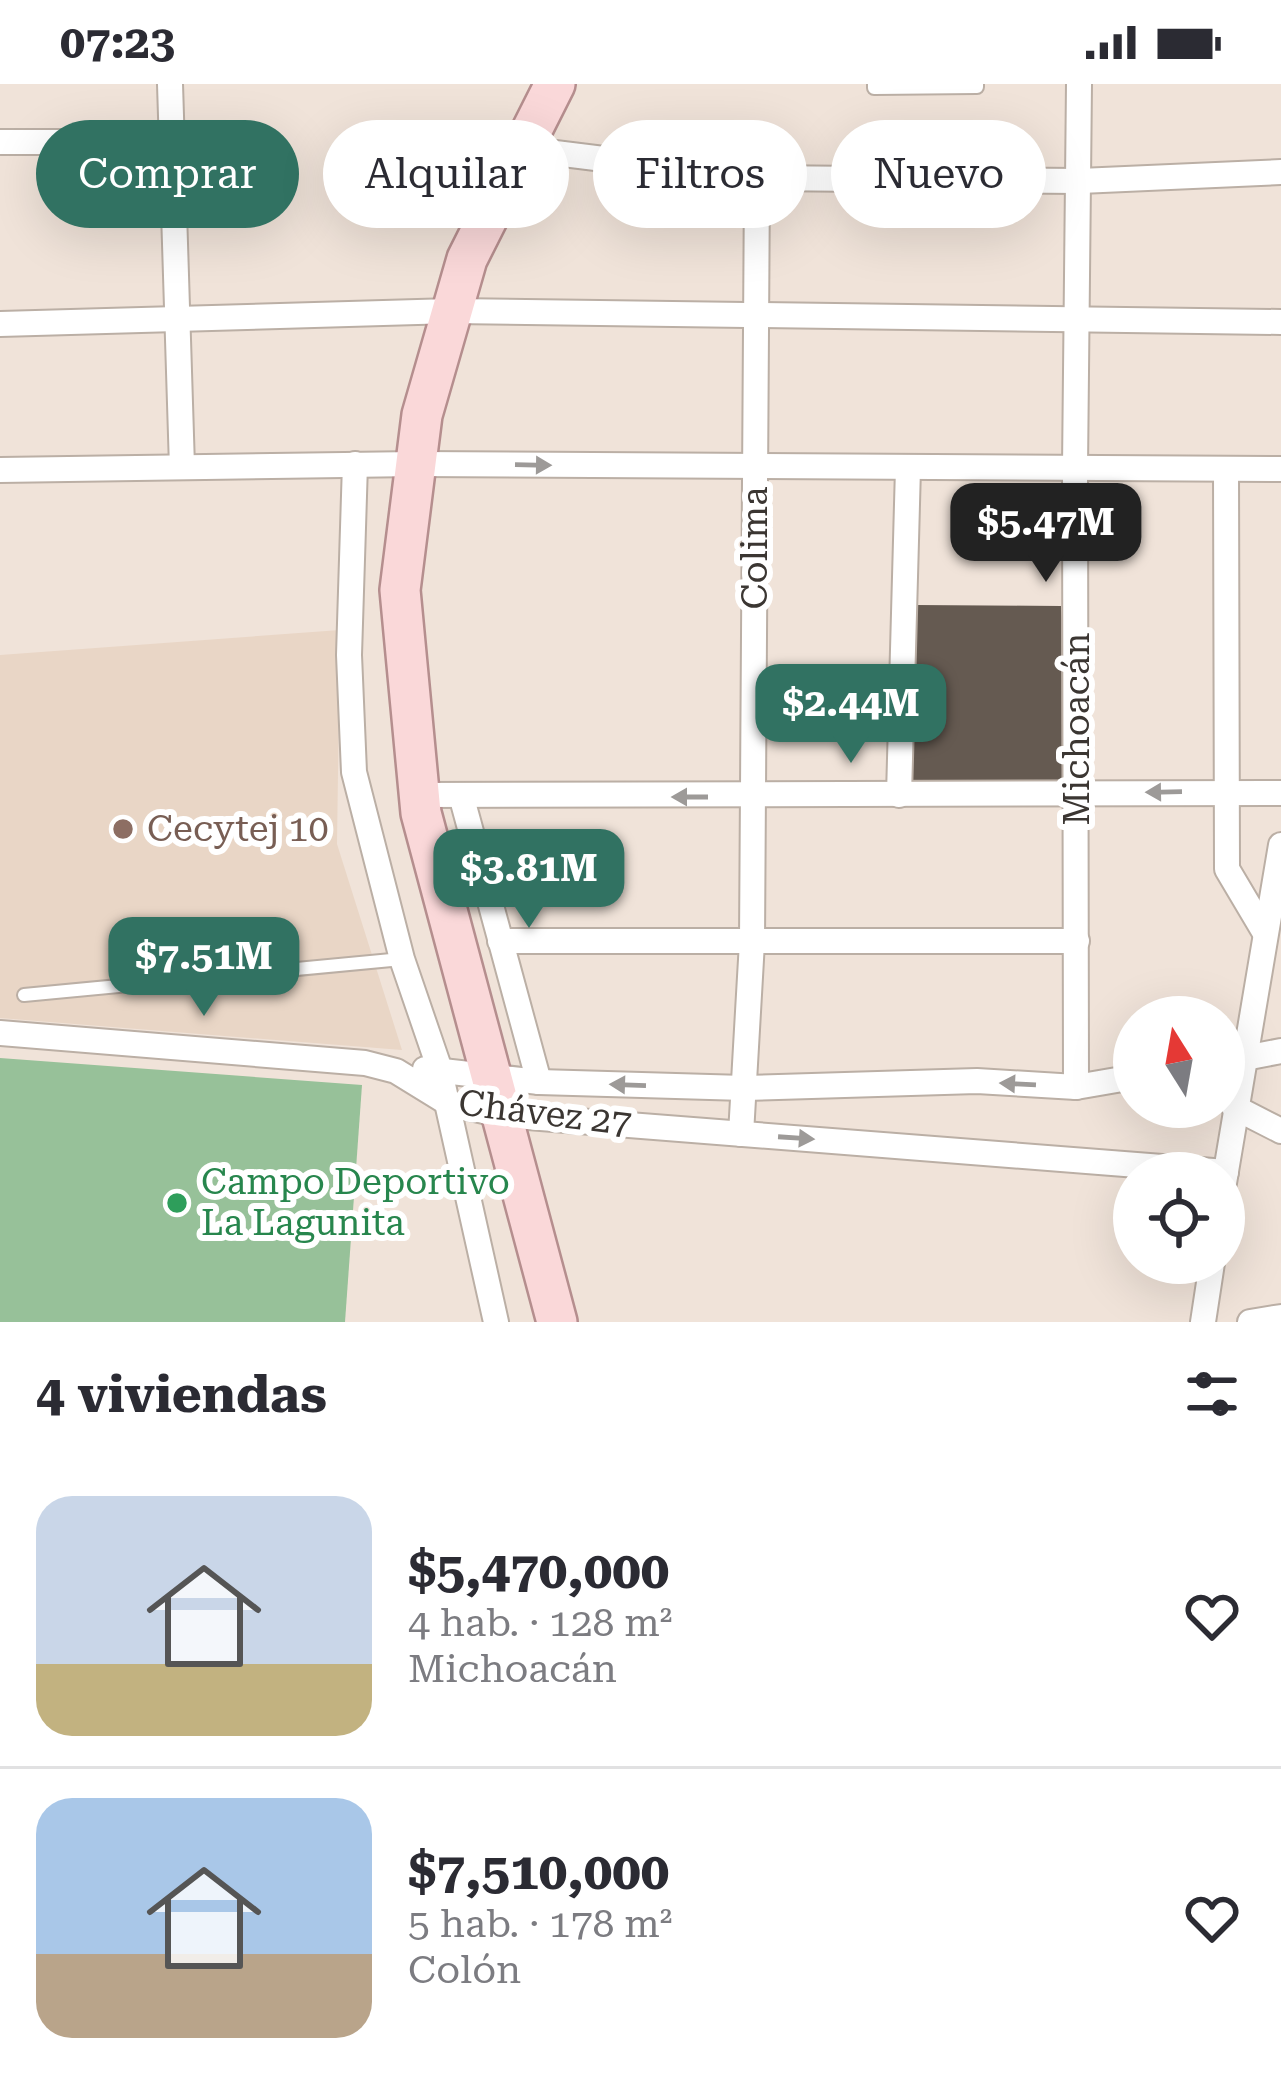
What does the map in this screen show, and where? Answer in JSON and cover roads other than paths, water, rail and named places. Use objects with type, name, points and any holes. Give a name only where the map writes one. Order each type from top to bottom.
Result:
[{"type":"main road","points":[[537,120],[555,84]]},
{"type":"main road","points":[[483,228],[467,259],[422,415],[400,590],[420,795],[557,1322]]},
{"type":"street","points":[[170,84],[171,120]]},
{"type":"street","name":"Michoacán","points":[[1076,1087],[1079,84]]},
{"type":"street","points":[[0,142],[36,142]]},
{"type":"street","points":[[807,179],[1079,182],[1281,172]]},
{"type":"street","points":[[175,228],[182,467]]},
{"type":"street","name":"Colima","points":[[741,1134],[752,942],[757,228]]},
{"type":"street","points":[[0,324],[452,311],[1281,322]]},
{"type":"street","points":[[355,464],[349,655],[354,772],[401,959],[439,1067],[496,1322]]},
{"type":"street","points":[[0,470],[355,464],[1281,469]]},
{"type":"street","points":[[899,796],[908,468]]},
{"type":"street","points":[[1226,469],[1227,869],[1265,934]]},
{"type":"street","points":[[420,795],[1281,793]]},
{"type":"street","points":[[461,795],[539,1082]]},
{"type":"street","points":[[1245,1013],[1281,845]]},
{"type":"street","points":[[500,941],[1077,940]]},
{"type":"street","points":[[0,1033],[365,1063],[396,1071]]},
{"type":"street","points":[[1245,1058],[1281,1051]]},
{"type":"street","name":"Chávez 27","points":[[396,1071],[439,1067],[539,1082],[744,1088],[977,1081],[1076,1087],[1113,1081]]},
{"type":"street","name":"Chávez 27","points":[[396,1071],[448,1103],[502,1115],[1113,1166]]},
{"type":"street","points":[[1245,1113],[1281,1131]]},
{"type":"street","points":[[1198,1284],[1204,1314]]},
{"type":"street","points":[[1204,1314],[1209,1284]]},
{"type":"street","points":[[1250,1322],[1281,1317]]},
{"type":"lane","points":[[874,84],[874,88],[977,84]]},
{"type":"lane","points":[[24,995],[401,959]]},
{"type":"place","name":"Cecytej 10","points":[[123,829]]},
{"type":"place","name":"Campo Deportivo La Lagunita","points":[[177,1203]]}]
